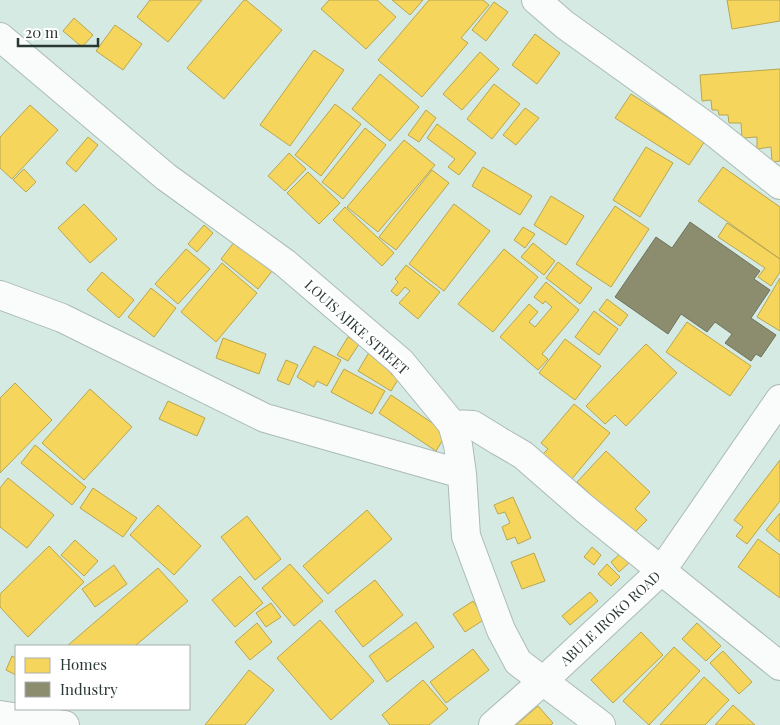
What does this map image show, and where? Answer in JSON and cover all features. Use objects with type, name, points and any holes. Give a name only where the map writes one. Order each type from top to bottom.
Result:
[{"type":"street","points":[[536,0],[565,25],[710,129],[780,185]]},
{"type":"street","name":"LOUIS AJIKE STREET","points":[[0,37],[166,178],[285,263],[401,362],[452,424],[458,445],[462,474],[466,536],[501,630],[518,662],[601,725]]},
{"type":"street","points":[[0,295],[62,318],[265,418],[462,474]]},
{"type":"street","name":"ABULE IROKO ROAD","points":[[493,725],[662,570],[780,399]]},
{"type":"street","points":[[452,424],[473,425],[523,455],[585,509],[780,666]]},
{"type":"street","points":[[0,714],[65,725]]},
{"type":"building: Homes","points":[[150,0],[202,0],[168,42],[137,17]]},
{"type":"building: Homes","points":[[244,0],[282,30],[224,99],[187,68]]},
{"type":"building: Homes","points":[[329,0],[377,0],[396,17],[366,49],[321,9]]},
{"type":"building: Homes","points":[[392,0],[423,0],[410,15]]},
{"type":"building: Homes","points":[[429,0],[483,0],[489,5],[461,38],[468,43],[422,97],[378,60]]},
{"type":"building: Homes","points":[[727,0],[780,0],[780,21],[732,29]]},
{"type":"building: Homes","points":[[494,2],[508,12],[486,41],[472,30]]},
{"type":"building: Homes","points":[[74,18],[93,35],[82,47],[63,31]]},
{"type":"building: Homes","points":[[115,25],[142,44],[123,70],[96,51]]},
{"type":"building: Homes","points":[[535,34],[560,53],[537,84],[512,65]]},
{"type":"building: Homes","points":[[314,50],[344,70],[290,146],[260,125]]},
{"type":"building: Homes","points":[[480,52],[499,69],[462,110],[443,94]]},
{"type":"building: Homes","points":[[780,69],[780,161],[772,162],[771,147],[757,149],[757,137],[742,138],[741,123],[729,123],[728,115],[719,115],[718,110],[712,110],[711,100],[702,101],[700,75]]},
{"type":"building: Homes","points":[[380,74],[419,107],[390,141],[352,109]]},
{"type":"building: Homes","points":[[494,84],[520,104],[492,139],[467,119]]},
{"type":"building: Homes","points":[[631,94],[705,141],[689,165],[615,118]]},
{"type":"building: Homes","points":[[335,104],[361,124],[321,176],[295,155]]},
{"type":"building: Homes","points":[[30,105],[58,130],[12,179],[0,168],[0,137]]},
{"type":"building: Homes","points":[[525,108],[539,118],[516,145],[503,135]]},
{"type":"building: Homes","points":[[426,110],[436,118],[419,142],[408,135]]},
{"type":"building: Homes","points":[[437,124],[476,153],[459,175],[448,167],[455,159],[427,138]]},
{"type":"building: Homes","points":[[365,128],[386,145],[343,199],[322,182]]},
{"type":"building: Homes","points":[[88,137],[98,145],[76,172],[66,163]]},
{"type":"building: Homes","points":[[404,140],[435,165],[378,232],[347,207]]},
{"type":"building: Homes","points":[[646,147],[673,163],[640,217],[613,200]]},
{"type":"building: Homes","points":[[289,153],[306,169],[285,191],[268,176]]},
{"type":"building: Homes","points":[[483,167],[532,196],[520,215],[472,186]]},
{"type":"building: Homes","points":[[723,167],[780,207],[780,259],[698,201]]},
{"type":"building: Homes","points":[[24,169],[36,182],[26,192],[13,180]]},
{"type":"building: Homes","points":[[432,170],[449,183],[396,250],[379,237]]},
{"type":"building: Homes","points":[[308,172],[340,203],[319,224],[287,193]]},
{"type":"building: Homes","points":[[551,196],[584,216],[566,245],[534,225]]},
{"type":"building: Homes","points":[[84,204],[117,239],[90,263],[58,228]]},
{"type":"building: Homes","points":[[454,204],[490,231],[444,291],[409,264]]},
{"type":"building: Homes","points":[[615,206],[649,229],[611,287],[576,264]]},
{"type":"building: Homes","points":[[345,207],[394,253],[382,266],[333,220]]},
{"type":"building: Homes","points":[[727,223],[780,259],[780,272],[771,286],[758,277],[765,268],[718,237]]},
{"type":"building: Homes","points":[[204,225],[213,233],[197,252],[188,244]]},
{"type":"building: Homes","points":[[523,227],[535,234],[525,248],[514,240]]},
{"type":"building: Homes","points":[[239,236],[276,266],[258,289],[221,259]]},
{"type":"building: Homes","points":[[533,243],[555,261],[544,275],[521,257]]},
{"type":"building: Homes","points":[[186,249],[210,269],[178,304],[155,284]]},
{"type":"building: Homes","points":[[504,249],[538,277],[493,332],[458,304]]},
{"type":"building: Homes","points":[[558,262],[592,288],[580,304],[546,278]]},
{"type":"building: Homes","points":[[222,263],[257,293],[216,342],[181,312]]},
{"type":"building: Homes","points":[[406,265],[440,292],[418,319],[399,303],[410,291],[405,287],[397,296],[391,291],[398,282],[395,279]]},
{"type":"building: Homes","points":[[102,272],[134,300],[119,318],[87,290]]},
{"type":"building: Homes","points":[[780,278],[780,331],[757,317]]},
{"type":"building: Homes","points":[[546,282],[579,310],[542,354],[548,359],[538,370],[500,337],[529,304],[538,312],[529,322],[535,327],[552,307],[545,301],[543,304],[534,297]]},
{"type":"building: Homes","points":[[151,288],[176,308],[154,337],[128,317]]},
{"type":"building: Homes","points":[[607,299],[628,315],[620,326],[599,310]]},
{"type":"building: Homes","points":[[594,311],[618,329],[599,355],[575,337]]},
{"type":"building: Homes","points":[[687,322],[751,366],[730,396],[666,352]]},
{"type":"building: Homes","points":[[348,337],[359,344],[348,361],[337,355]]},
{"type":"building: Homes","points":[[223,338],[266,354],[259,374],[216,358]]},
{"type":"building: Homes","points":[[565,339],[601,366],[575,400],[539,373]]},
{"type":"building: Homes","points":[[646,344],[677,373],[626,426],[615,415],[605,424],[586,406]]},
{"type":"building: Homes","points":[[314,346],[341,360],[327,386],[317,381],[314,387],[297,377]]},
{"type":"building: Homes","points":[[371,349],[396,365],[391,374],[399,378],[391,391],[358,371]]},
{"type":"building: Homes","points":[[286,360],[298,365],[289,385],[277,380]]},
{"type":"building: Homes","points":[[344,369],[385,391],[372,414],[331,392]]},
{"type":"building: Homes","points":[[15,383],[52,420],[0,473],[0,398]]},
{"type":"building: Homes","points":[[90,389],[132,427],[84,480],[42,443]]},
{"type":"building: Homes","points":[[391,395],[447,433],[436,451],[379,413]]},
{"type":"building: Homes","points":[[168,401],[205,418],[197,436],[159,419]]},
{"type":"building: Homes","points":[[574,404],[610,433],[571,480],[542,455],[548,449],[541,443]]},
{"type":"building: Homes","points":[[35,445],[86,487],[72,505],[21,463]]},
{"type":"building: Homes","points":[[606,451],[650,492],[635,509],[647,520],[633,534],[577,482]]},
{"type":"building: Homes","points":[[780,460],[780,501],[747,544],[736,536],[743,527],[734,520]]},
{"type":"building: Homes","points":[[8,478],[54,515],[27,548],[0,527],[0,488]]},
{"type":"building: Homes","points":[[93,488],[137,518],[123,537],[80,508]]},
{"type":"building: Homes","points":[[513,497],[531,538],[518,544],[515,537],[507,540],[502,527],[510,523],[505,512],[498,514],[494,505]]},
{"type":"building: Homes","points":[[158,505],[201,546],[174,575],[130,535]]},
{"type":"building: Homes","points":[[367,510],[392,539],[328,594],[303,566]]},
{"type":"building: Homes","points":[[780,513],[780,542],[766,530]]},
{"type":"building: Homes","points":[[247,516],[281,559],[255,580],[221,537]]},
{"type":"building: Homes","points":[[758,539],[780,555],[780,598],[738,567]]},
{"type":"building: Homes","points":[[75,540],[98,561],[84,576],[61,555]]},
{"type":"building: Homes","points":[[49,546],[84,582],[28,637],[0,607],[0,594]]},
{"type":"building: Homes","points":[[592,547],[601,555],[594,565],[584,557]]},
{"type":"building: Homes","points":[[622,552],[630,562],[619,572],[611,562]]},
{"type":"building: Homes","points":[[534,553],[545,581],[522,589],[511,562]]},
{"type":"building: Homes","points":[[290,564],[323,601],[294,626],[262,588]]},
{"type":"building: Homes","points":[[607,564],[620,577],[611,586],[598,574]]},
{"type":"building: Homes","points":[[114,565],[127,584],[95,607],[82,589]]},
{"type":"building: Homes","points":[[158,568],[188,601],[136,645],[68,645]]},
{"type":"building: Homes","points":[[240,576],[263,603],[235,627],[212,600]]},
{"type":"building: Homes","points":[[375,580],[403,615],[363,647],[335,611]]},
{"type":"building: Homes","points":[[590,592],[598,601],[570,625],[562,616]]},
{"type":"building: Homes","points":[[473,601],[485,619],[465,632],[453,614]]},
{"type":"building: Homes","points":[[271,603],[281,617],[266,627],[256,613]]},
{"type":"building: Homes","points":[[320,620],[374,681],[331,720],[277,658]]},
{"type":"building: Homes","points":[[416,622],[434,647],[387,682],[369,656]]},
{"type":"building: Homes","points":[[257,623],[272,642],[250,660],[235,642]]},
{"type":"building: Homes","points":[[697,623],[721,646],[706,661],[682,639]]},
{"type":"building: Homes","points":[[641,632],[663,655],[613,703],[591,680]]},
{"type":"building: Homes","points":[[674,647],[700,671],[649,725],[623,701]]},
{"type":"building: Homes","points":[[473,649],[489,670],[446,703],[430,682]]},
{"type":"building: Homes","points":[[723,651],[752,682],[739,694],[710,663]]},
{"type":"building: Homes","points":[[12,656],[15,658],[15,674],[6,670]]},
{"type":"building: Homes","points":[[249,670],[274,690],[245,725],[205,725]]},
{"type":"building: Homes","points":[[704,677],[729,700],[705,725],[660,725]]},
{"type":"building: Homes","points":[[423,680],[448,709],[429,725],[390,725],[382,715]]},
{"type":"building: Homes","points":[[733,705],[755,725],[715,725]]},
{"type":"building: Homes","points":[[538,706],[553,723],[551,725],[516,725]]},
{"type":"building: Industry","points":[[690,222],[760,271],[754,279],[770,290],[751,318],[776,335],[761,357],[756,354],[751,361],[725,343],[732,334],[715,322],[707,332],[681,314],[668,334],[615,297],[656,237],[672,248]]}]
